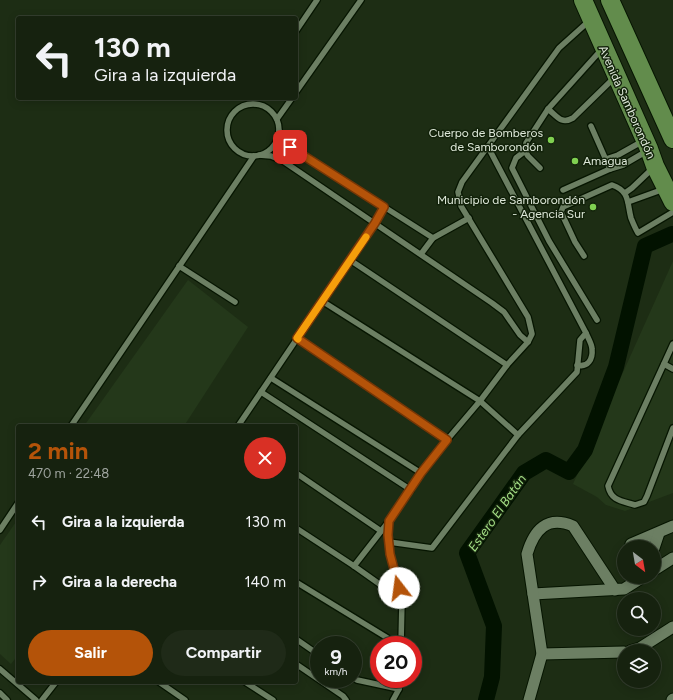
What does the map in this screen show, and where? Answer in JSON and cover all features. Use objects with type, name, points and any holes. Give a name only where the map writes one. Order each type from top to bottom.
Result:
[{"type":"highway","name":"Avenida Samborondón","points":[[583,0],[669,195]]},
{"type":"highway","points":[[610,0],[673,139]]},
{"type":"highway","points":[[610,62],[630,45]]},
{"type":"street","points":[[529,700],[542,654],[527,554],[531,540],[538,530],[551,522],[563,522],[573,526],[615,590]]},
{"type":"street","points":[[642,540],[673,526]]},
{"type":"street","points":[[657,540],[659,533]]},
{"type":"street","points":[[661,566],[673,558]]},
{"type":"street","points":[[533,594],[615,590],[624,589],[632,584]]},
{"type":"street","points":[[646,644],[673,627]]},
{"type":"street","points":[[542,654],[617,652]]},
{"type":"lane","points":[[298,28],[316,0]]},
{"type":"lane","points":[[298,89],[361,0]]},
{"type":"lane","points":[[354,566],[389,521],[421,473],[480,401],[507,364],[528,342],[532,334],[528,317],[461,206],[458,192],[462,182],[559,48],[591,19]]},
{"type":"lane","points":[[548,108],[563,121],[568,121],[573,118],[610,62]]},
{"type":"lane","points":[[540,168],[525,151],[526,143],[548,108],[610,62]]},
{"type":"lane","points":[[247,106],[251,100]]},
{"type":"lane","points":[[277,119],[291,100]]},
{"type":"lane","points":[[433,238],[290,147],[285,143],[279,131],[277,119],[270,110],[257,105],[247,106],[233,114],[228,127],[228,133],[233,146],[237,151],[243,154],[271,156],[283,161],[504,312],[520,335],[528,342]]},
{"type":"lane","points":[[591,126],[610,169]]},
{"type":"lane","points":[[72,424],[179,266],[257,156],[269,151],[274,146],[277,141],[279,131]]},
{"type":"lane","points":[[488,147],[586,333],[592,348],[590,361],[586,365],[577,365]]},
{"type":"lane","points":[[525,151],[516,158],[512,168],[549,241],[597,320]]},
{"type":"lane","points":[[606,159],[618,155],[650,152]]},
{"type":"lane","points":[[563,190],[650,152]]},
{"type":"lane","points":[[625,193],[632,188],[650,152]]},
{"type":"lane","points":[[584,256],[575,242],[561,212],[563,206],[612,185],[625,193],[631,218],[638,233],[673,212]]},
{"type":"lane","points":[[628,202],[669,195]]},
{"type":"lane","points":[[239,424],[375,223],[384,207]]},
{"type":"lane","points":[[421,254],[433,238],[469,218]]},
{"type":"lane","points":[[350,260],[507,364]]},
{"type":"lane","points":[[179,266],[235,302]]},
{"type":"lane","points":[[322,302],[480,401],[518,435]]},
{"type":"lane","points":[[389,542],[432,548],[518,435],[577,372],[580,340],[586,333]]},
{"type":"lane","points":[[297,338],[447,440]]},
{"type":"lane","points":[[673,344],[608,486],[611,495],[616,499],[635,505],[644,502],[673,428]]},
{"type":"lane","points":[[664,364],[673,369]]},
{"type":"lane","points":[[270,378],[421,473]]},
{"type":"lane","points":[[261,392],[410,490]]},
{"type":"lane","points":[[298,474],[381,530]]},
{"type":"lane","points":[[0,530],[16,507]]},
{"type":"lane","points":[[389,521],[389,542],[392,561],[402,600],[400,636]]},
{"type":"lane","points":[[298,529],[402,600]]},
{"type":"lane","points":[[298,583],[385,636]]},
{"type":"lane","points":[[298,640],[310,648]]},
{"type":"lane","points":[[298,665],[343,696],[346,700]]},
{"type":"lane","points":[[0,669],[16,683]]},
{"type":"lane","points":[[362,681],[399,689],[393,700]]},
{"type":"lane","points":[[17,684],[36,700]]},
{"type":"lane","points":[[42,700],[54,684]]},
{"type":"lane","points":[[162,684],[186,700]]},
{"type":"lane","points":[[248,684],[273,700]]},
{"type":"lane","points":[[0,693],[7,700]]},
{"type":"shaded area","points":[[673,261],[673,493],[625,511],[606,505],[597,497],[573,484]]},
{"type":"shaded area","points":[[188,280],[248,327],[185,424],[85,424]]},
{"type":"shaded area","points":[[16,522],[16,658],[11,664],[0,654],[0,545]]},
{"type":"waterway","name":"Estero El Batán","points":[[486,700],[492,677],[494,626],[467,553],[524,473],[546,460],[569,472],[585,450],[616,367],[645,246],[672,234]]},
{"type":"slow traffic","points":[[298,339],[297,338],[366,237]]},
{"type":"place","name":"Cuerpo de Bomberos de Samborondón","points":[[551,140]]},
{"type":"place","name":"Amagua","points":[[575,161]]},
{"type":"place","name":"Municipio de Samborondón - Agencia Sur","points":[[593,207]]},
{"type":"route","points":[[290,147],[384,207],[375,223],[297,338],[447,440],[421,473],[389,521],[388,535],[390,554],[399,588]]}]
